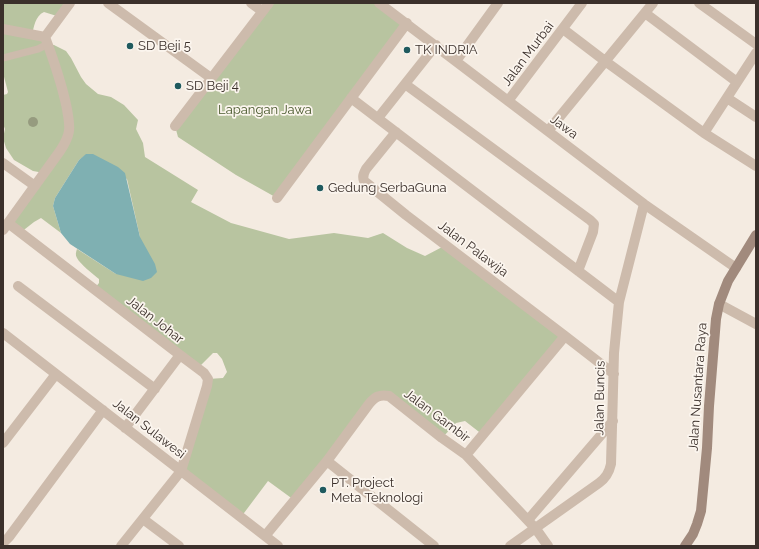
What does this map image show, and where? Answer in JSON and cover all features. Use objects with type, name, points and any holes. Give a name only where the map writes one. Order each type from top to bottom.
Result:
[{"type":"street","points":[[46,41],[70,3]]},
{"type":"street","points":[[108,3],[211,78]]},
{"type":"street","points":[[175,126],[266,7],[251,3]]},
{"type":"street","name":"Jawa","points":[[379,3],[644,204],[736,268]]},
{"type":"street","points":[[456,61],[498,3]]},
{"type":"street","name":"Jalan Murbai","points":[[508,101],[582,3]]},
{"type":"street","points":[[548,131],[653,3]]},
{"type":"street","points":[[699,3],[756,44]]},
{"type":"street","points":[[645,13],[737,82]]},
{"type":"street","points":[[277,198],[407,23]]},
{"type":"street","points":[[3,29],[46,41]]},
{"type":"street","points":[[563,29],[704,133],[756,166]]},
{"type":"street","points":[[6,227],[60,151],[69,131],[69,120],[65,99],[55,64],[46,41]]},
{"type":"street","points":[[378,118],[436,45]]},
{"type":"street","points":[[704,133],[756,53]]},
{"type":"street","points":[[405,84],[594,224],[593,232],[578,271]]},
{"type":"street","points":[[351,98],[619,302]]},
{"type":"street","points":[[727,98],[756,117]]},
{"type":"street","name":"Jalan Palawija","points":[[396,132],[366,169],[363,174],[364,181],[406,215],[614,374]]},
{"type":"street","points":[[3,163],[35,186]]},
{"type":"street","name":"Jalan Buncis","points":[[510,546],[536,529],[607,476],[611,464],[614,354],[619,302],[644,204]]},
{"type":"street","name":"Jalan Johar","points":[[6,227],[204,373],[208,379],[207,386],[181,471]]},
{"type":"street","name":"Jalan Nusantara Raya","points":[[685,546],[694,534],[701,510],[707,448],[708,406],[716,319],[719,304],[725,286],[756,235]]},
{"type":"street","points":[[18,286],[155,388]]},
{"type":"street","points":[[719,304],[756,324]]},
{"type":"street","name":"Jalan Sulawesi","points":[[4,336],[103,410],[278,546]]},
{"type":"street","points":[[466,455],[565,336]]},
{"type":"street","points":[[125,428],[180,355]]},
{"type":"street","points":[[3,443],[56,374]]},
{"type":"street","name":"Jalan Gambir","points":[[265,536],[326,461],[369,404],[374,398],[382,395],[389,396],[466,455],[528,520],[548,546]]},
{"type":"street","points":[[3,543],[103,410]]},
{"type":"street","points":[[528,520],[613,421]]},
{"type":"street","points":[[326,461],[434,546]]},
{"type":"street","points":[[122,546],[181,471]]},
{"type":"street","points":[[143,519],[179,546]]},
{"type":"lane","points":[[3,58],[38,50],[46,41]]},
{"type":"green space","points":[[3,3],[70,3],[60,17],[44,12],[41,14],[35,22],[32,35],[48,44],[54,45],[66,51],[86,84],[98,94],[111,97],[124,105],[138,120],[136,129],[143,143],[145,157],[198,190],[191,202],[231,223],[289,239],[334,233],[368,238],[383,233],[407,248],[425,256],[446,245],[565,336],[483,435],[465,421],[456,423],[442,438],[382,395],[294,500],[268,481],[241,517],[181,471],[208,379],[223,378],[227,372],[222,359],[217,353],[213,353],[198,368],[94,289],[99,283],[99,279],[76,257],[77,249],[116,274],[140,237],[127,179],[86,155],[79,160],[55,198],[53,206],[61,233],[41,218],[20,233],[8,223],[44,173],[33,171],[14,160],[6,148],[3,138],[5,129],[3,124],[3,95],[7,94],[8,92],[3,73]]},
{"type":"green space","name":"Lapangan Jawa","points":[[269,3],[379,3],[407,23],[277,198],[236,175],[178,137],[175,126]]},
{"type":"water","points":[[86,154],[93,154],[118,167],[125,173],[140,237],[155,264],[157,272],[151,278],[143,281],[116,274],[70,244],[61,233],[53,206],[55,198],[79,160]]},
{"type":"place","name":"SD Beji 5","points":[[130,46]]},
{"type":"place","name":"TK INDRIA","points":[[407,50]]},
{"type":"place","name":"SD Beji 4","points":[[178,86]]},
{"type":"place","name":"Gedung SerbaGuna","points":[[320,188]]},
{"type":"place","name":"PT. Project Meta Teknologi","points":[[323,490]]}]
